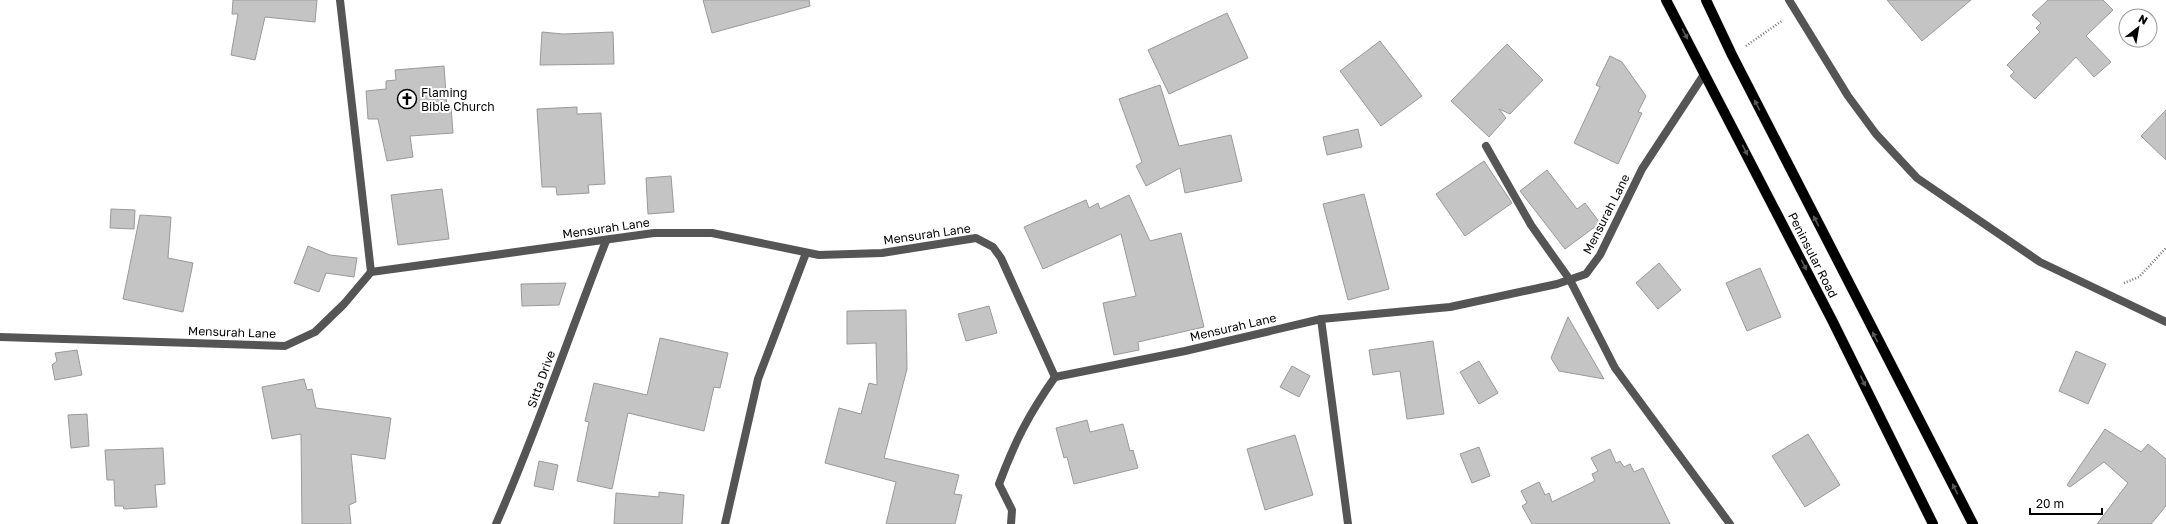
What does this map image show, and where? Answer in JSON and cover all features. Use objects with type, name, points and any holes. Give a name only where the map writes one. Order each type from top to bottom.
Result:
[{"type":"main road","name":"Peninsular Road","points":[[1666,0],[1706,73],[1832,320],[1933,524]]},
{"type":"main road","name":"Peninsular Road","points":[[1706,0],[1732,56],[1972,524]]},
{"type":"street","points":[[340,0],[371,272]]},
{"type":"street","points":[[1789,0],[1848,96],[1876,134],[1917,178],[2040,262],[2166,322]]},
{"type":"street","name":"Mensurah Lane","points":[[0,337],[285,346],[315,332],[344,304],[371,272],[606,241],[654,233],[712,232],[819,255],[882,253],[976,238],[993,247],[1001,258],[1055,377],[1185,350],[1321,319],[1450,307],[1556,284],[1586,274],[1600,255],[1642,169],[1706,73]]},
{"type":"street","points":[[1486,146],[1531,224],[1570,280],[1615,368],[1730,524]]},
{"type":"street","name":"Sitta Drive","points":[[496,524],[523,463],[564,347],[606,241]]},
{"type":"street","points":[[725,524],[758,379],[806,253]]},
{"type":"street","points":[[1321,319],[1348,524]]},
{"type":"street","points":[[1011,524],[1012,510],[999,484],[1013,445],[1033,408],[1055,377]]},
{"type":"path","points":[[1732,56],[1795,12]]},
{"type":"path","points":[[2104,292],[2139,277],[2166,248]]},
{"type":"building","points":[[233,0],[317,0],[315,22],[265,17],[255,60],[231,55],[238,14],[232,14]]},
{"type":"building","points":[[703,0],[809,0],[810,6],[712,33]]},
{"type":"building","points":[[1887,0],[1971,0],[1922,41]]},
{"type":"building","points":[[2048,0],[2103,0],[2113,10],[2086,36],[2111,62],[2094,77],[2076,57],[2035,99],[2010,76],[2014,72],[2007,65],[2040,32],[2036,28],[2041,23],[2032,15]]},
{"type":"building","points":[[1227,13],[1248,58],[1169,94],[1148,50]]},
{"type":"building","points":[[542,32],[563,34],[613,32],[614,64],[540,65]]},
{"type":"building","points":[[1380,41],[1422,96],[1381,126],[1340,71]]},
{"type":"building","points":[[1507,44],[1543,80],[1510,114],[1499,109],[1506,118],[1489,137],[1451,101]]},
{"type":"building","points":[[1610,56],[1622,62],[1646,96],[1638,112],[1642,113],[1618,164],[1574,143],[1600,87],[1596,85]]},
{"type":"building","name":"Flaming Bible Church","points":[[444,66],[447,108],[451,107],[453,133],[410,136],[413,157],[387,161],[378,119],[368,119],[366,91],[386,89],[386,81],[396,80],[395,70]]},
{"type":"building","points":[[1160,85],[1179,146],[1231,135],[1242,181],[1185,193],[1180,168],[1146,186],[1136,166],[1142,162],[1119,99]]},
{"type":"building","points":[[577,107],[577,114],[601,113],[605,184],[588,185],[589,193],[557,195],[556,187],[542,187],[537,109]]},
{"type":"building","points":[[2166,110],[2166,160],[2141,136]]},
{"type":"building","points":[[1358,129],[1362,147],[1327,155],[1323,137]]},
{"type":"building","points":[[1484,161],[1512,203],[1465,236],[1436,194]]},
{"type":"building","points":[[1547,170],[1577,209],[1585,203],[1600,223],[1565,249],[1520,191]]},
{"type":"building","points":[[671,176],[674,212],[648,214],[646,178]]},
{"type":"building","points":[[442,189],[449,239],[398,245],[391,195]]},
{"type":"building","points":[[1364,194],[1389,289],[1348,300],[1323,204]]},
{"type":"building","points":[[1129,195],[1150,241],[1181,233],[1204,327],[1138,342],[1139,350],[1114,355],[1103,303],[1136,296],[1121,234],[1043,269],[1024,227],[1086,200],[1089,208],[1098,203],[1100,209]]},
{"type":"building","points":[[111,209],[135,210],[134,229],[110,228]]},
{"type":"building","points":[[140,215],[171,217],[168,258],[193,263],[183,312],[123,299]]},
{"type":"building","points":[[308,246],[330,255],[357,258],[354,277],[326,273],[319,292],[294,283]]},
{"type":"building","points":[[1659,263],[1681,290],[1658,309],[1636,283]]},
{"type":"building","points":[[1760,268],[1781,317],[1747,331],[1726,283]]},
{"type":"building","points":[[566,283],[559,305],[522,306],[521,284]]},
{"type":"building","points":[[989,306],[997,333],[966,341],[958,314]]},
{"type":"building","points":[[906,310],[907,369],[884,458],[959,475],[954,494],[962,495],[955,524],[886,524],[896,482],[825,463],[839,408],[861,414],[869,383],[877,385],[876,343],[847,344],[847,311]]},
{"type":"building","points":[[1568,317],[1604,379],[1559,371],[1551,358]]},
{"type":"building","points":[[660,338],[728,353],[720,388],[714,387],[704,431],[628,413],[612,489],[577,481],[589,422],[585,421],[594,383],[647,395]]},
{"type":"building","points":[[1433,341],[1444,414],[1407,419],[1400,371],[1373,375],[1369,350]]},
{"type":"building","points":[[77,350],[82,375],[55,380],[52,365],[57,361],[55,353]]},
{"type":"building","points":[[2076,351],[2106,364],[2088,404],[2059,391]]},
{"type":"building","points":[[1479,361],[1498,393],[1479,404],[1460,372]]},
{"type":"building","points":[[1292,366],[1310,376],[1299,397],[1280,387]]},
{"type":"building","points":[[304,379],[307,390],[312,389],[316,408],[391,418],[385,459],[351,454],[356,502],[349,505],[351,524],[302,524],[301,434],[272,439],[262,387]]},
{"type":"building","points":[[87,414],[89,446],[71,448],[68,415]]},
{"type":"building","points":[[1087,420],[1090,432],[1123,424],[1130,451],[1133,450],[1138,468],[1074,484],[1067,457],[1064,458],[1056,428]]},
{"type":"building","points":[[2105,429],[2141,452],[2148,444],[2166,459],[2166,506],[2151,524],[2097,524],[2128,483],[2104,462],[2070,487],[2067,485]]},
{"type":"building","points":[[1808,434],[1840,485],[1805,507],[1772,456]]},
{"type":"building","points":[[1295,435],[1313,495],[1265,510],[1247,449]]},
{"type":"building","points":[[1479,447],[1490,476],[1472,483],[1460,454]]},
{"type":"building","points":[[163,448],[165,484],[155,485],[157,507],[124,509],[123,506],[115,506],[114,480],[107,480],[105,450]]},
{"type":"building","points":[[1610,449],[1616,463],[1620,461],[1624,467],[1630,464],[1634,472],[1643,468],[1670,524],[1532,524],[1522,506],[1527,503],[1521,491],[1539,482],[1545,495],[1549,493],[1552,502],[1595,481],[1592,474],[1598,471],[1591,458]]},
{"type":"building","points":[[539,461],[558,465],[553,490],[534,486]]},
{"type":"building","points":[[659,492],[684,495],[682,524],[614,524],[616,493],[659,497]]},
{"type":"place","name":"Flaming Bible Church","points":[[407,99]]}]
